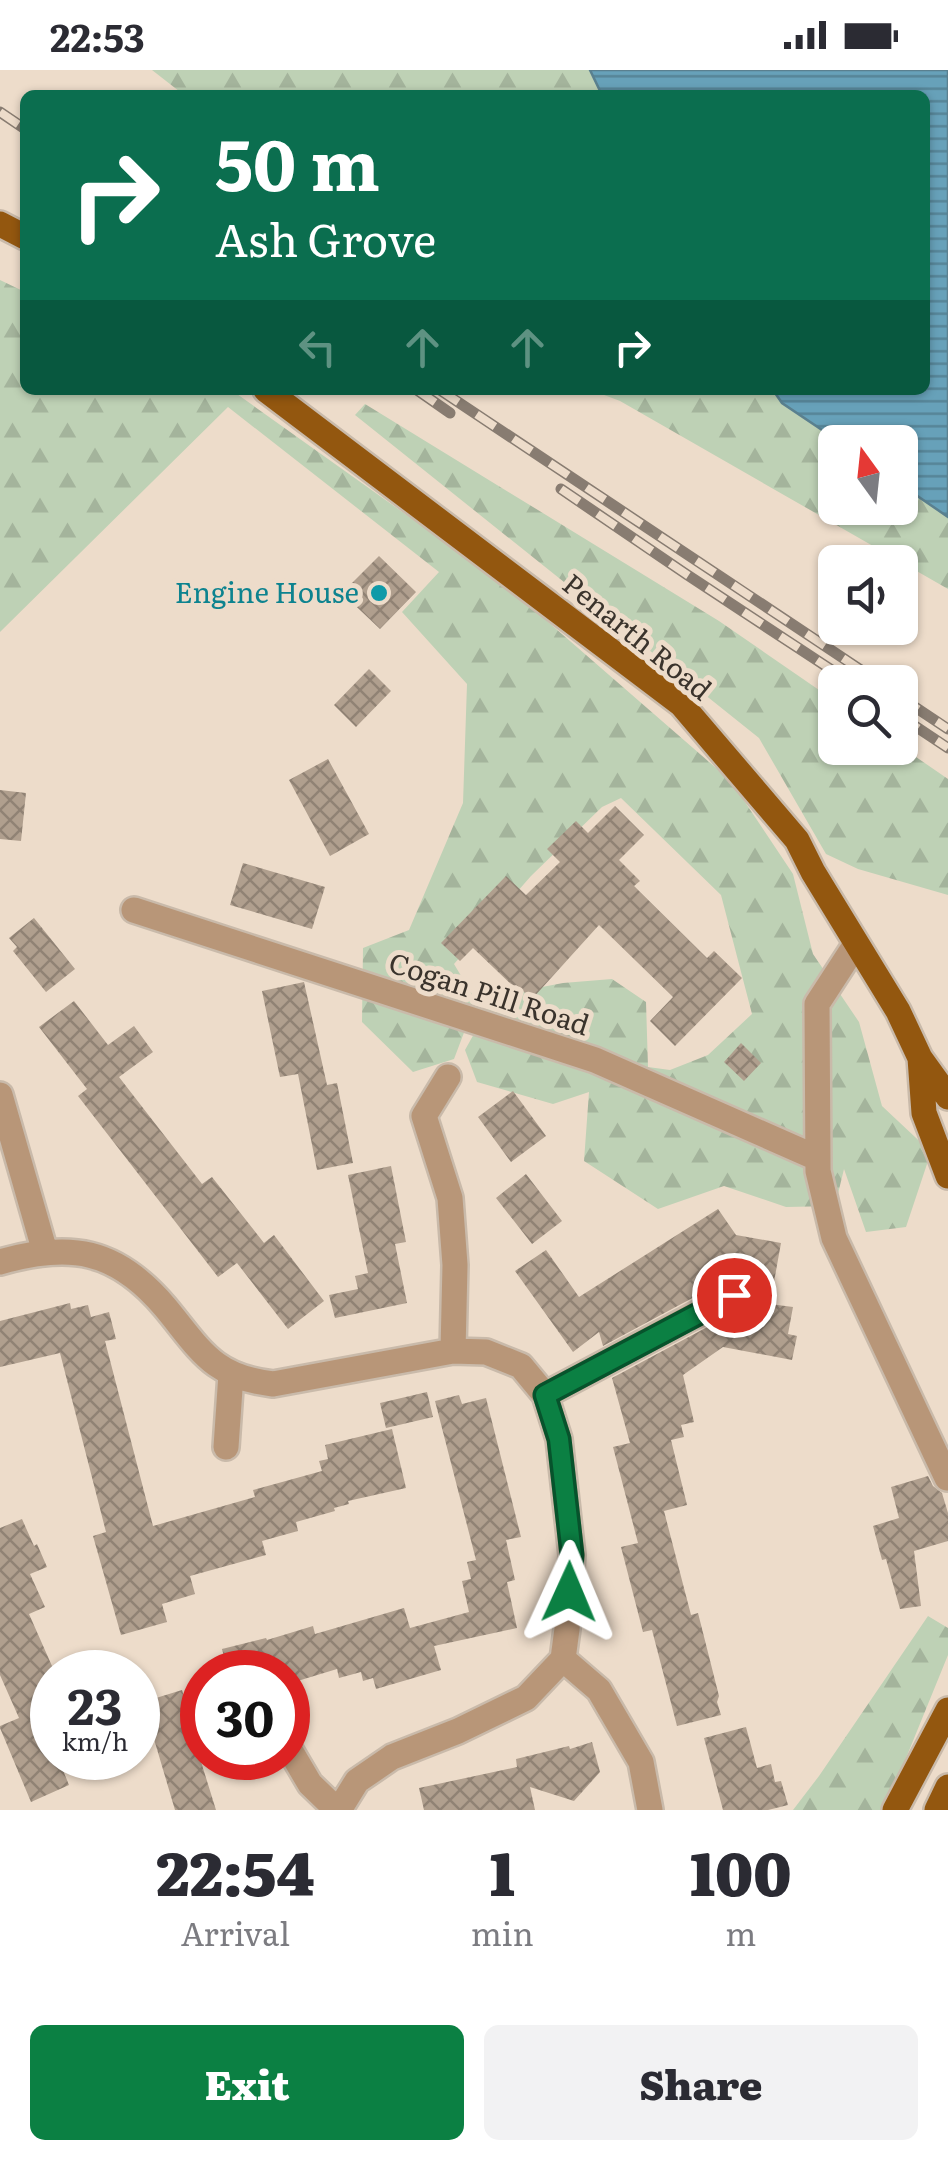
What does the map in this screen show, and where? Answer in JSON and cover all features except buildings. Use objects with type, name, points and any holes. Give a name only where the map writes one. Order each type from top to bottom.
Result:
[{"type":"main road","name":"Penarth Road","points":[[273,395],[680,704],[797,840],[898,1012],[920,1058],[948,1097]]},
{"type":"main road","name":"Penarth Road","points":[[920,1058],[924,1114],[948,1176]]},
{"type":"main road","points":[[894,1810],[948,1710]]},
{"type":"main road","points":[[937,1810],[948,1787]]},
{"type":"street","name":"Cogan Pill Road","points":[[134,910],[595,1060],[817,1158]]},
{"type":"street","points":[[856,944],[817,1004],[817,1158],[834,1238],[947,1478]]},
{"type":"street","points":[[448,1077],[424,1116],[450,1198],[456,1266],[453,1351]]},
{"type":"street","points":[[0,1095],[45,1252]]},
{"type":"street","points":[[0,1262],[45,1252],[73,1251],[122,1268],[164,1306],[194,1346],[230,1374],[250,1381],[272,1384],[453,1351],[486,1352],[521,1366],[545,1395],[559,1439],[572,1555],[562,1659],[526,1698],[380,1765],[357,1781],[338,1810],[308,1780]]},
{"type":"street","points":[[545,1395],[734,1295]]},
{"type":"street","points":[[226,1448],[230,1374]]},
{"type":"street","points":[[562,1659],[599,1690],[641,1762],[650,1810]]},
{"type":"green space","points":[[152,70],[590,70],[600,90],[178,90]]},
{"type":"green space","points":[[0,280],[20,290],[20,395],[238,395],[509,588],[731,781],[793,874],[813,954],[859,1022],[882,1106],[931,1152],[906,1227],[866,1232],[844,1169],[835,1206],[786,1207],[724,1186],[658,1209],[584,1161],[589,1092],[553,1104],[477,1082],[465,1050],[495,996],[563,983],[612,979],[646,1002],[648,1067],[670,1070],[708,1055],[752,1014],[721,895],[621,798],[602,807],[531,876],[454,964],[476,1001],[454,1059],[413,1072],[362,1022],[363,948],[409,930],[463,803],[467,684],[402,612],[439,572],[228,407],[0,632]]},
{"type":"green space","points":[[604,395],[776,395],[818,427],[818,514]]},
{"type":"green space","points":[[365,404],[719,621],[818,689],[818,765],[918,765],[918,758],[948,779],[948,895],[858,869],[826,854],[759,738],[355,415]]},
{"type":"green space","points":[[918,496],[948,517],[948,589],[918,572],[918,545],[871,545],[836,525],[918,525]]},
{"type":"green space","points":[[928,1616],[948,1628],[948,1655],[893,1790],[880,1810],[793,1810],[819,1776]]},
{"type":"water","points":[[590,70],[948,70],[948,517],[918,496],[918,425],[818,427],[776,395],[930,395],[930,90],[600,90]]},
{"type":"railway","points":[[0,112],[20,126]]},
{"type":"railway","points":[[424,395],[450,413]]},
{"type":"railway","points":[[448,395],[853,665]]},
{"type":"railway","points":[[561,489],[824,665]]},
{"type":"railway","points":[[918,709],[948,729]]},
{"type":"railway","points":[[918,728],[948,748]]},
{"type":"place","name":"Engine House","points":[[379,593]]},
{"type":"route","points":[[569,1592],[572,1555],[559,1439],[545,1395],[734,1295]]}]
